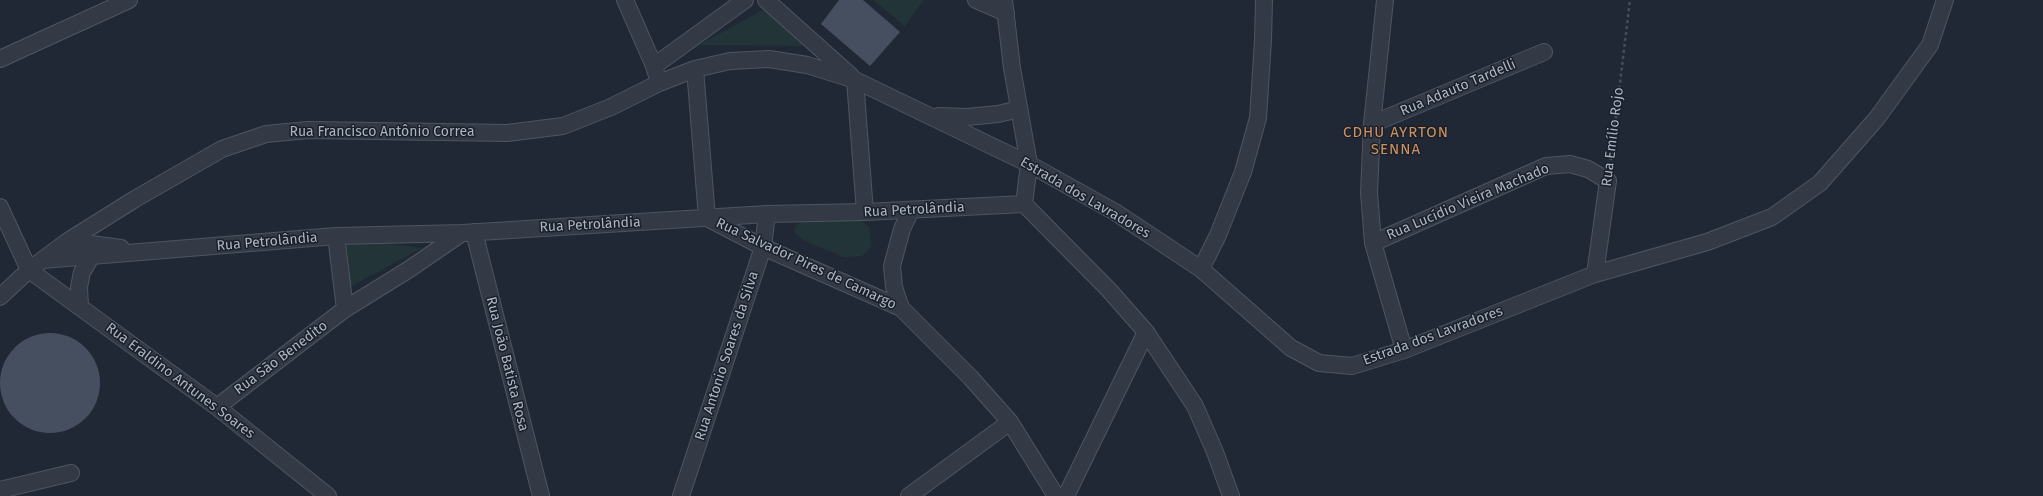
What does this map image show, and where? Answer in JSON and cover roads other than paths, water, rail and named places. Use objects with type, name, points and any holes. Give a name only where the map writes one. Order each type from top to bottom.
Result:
[{"type":"street","points":[[0,59],[128,0]]},
{"type":"street","points":[[625,0],[654,66],[659,83]]},
{"type":"street","points":[[654,66],[745,0]]},
{"type":"street","points":[[766,0],[855,80],[865,212]]},
{"type":"street","points":[[976,0],[1005,6],[1019,109],[1029,164],[1024,204],[1109,290],[1146,332],[1195,406],[1215,452],[1231,496]]},
{"type":"street","points":[[1201,270],[1243,172],[1258,118],[1264,0]]},
{"type":"street","points":[[1385,0],[1372,124],[1369,193],[1374,243],[1404,350]]},
{"type":"street","name":"Estrada dos Lavradores","points":[[855,80],[1029,164],[1115,212],[1201,270],[1292,348],[1319,363],[1352,366],[1404,350],[1595,274],[1708,242],[1772,217],[1820,183],[1877,118],[1930,45],[1944,0]]},
{"type":"street","name":"Rua Adauto Tardelli","points":[[1372,124],[1544,52]]},
{"type":"street","name":"Rua Francisco Antônio Correa","points":[[0,297],[36,265],[68,241],[135,199],[222,149],[266,134],[308,130],[507,133],[563,126],[611,107],[659,83],[695,68],[730,61],[769,59],[807,65],[855,80]]},
{"type":"street","points":[[695,68],[707,218]]},
{"type":"street","points":[[932,116],[967,117],[998,114],[1019,109]]},
{"type":"street","name":"Rua Lucídio Vieira Machado","points":[[1374,243],[1546,166],[1570,164],[1588,170],[1608,181]]},
{"type":"street","name":"Rua Emílio Rojo","points":[[1595,274],[1608,181]]},
{"type":"street","name":"Rua Petrolândia","points":[[156,252],[336,236],[468,232],[767,214],[865,212],[1024,204]]},
{"type":"street","points":[[0,207],[36,265],[91,257],[156,252]]},
{"type":"street","points":[[901,308],[894,287],[892,266],[902,229],[911,210]]},
{"type":"street","name":"Rua Antonio Soares da Silva","points":[[682,496],[762,247],[767,214]]},
{"type":"street","name":"Rua Salvador Pires de Camargo","points":[[707,218],[762,247],[901,308],[971,378],[1010,422],[1056,496]]},
{"type":"street","name":"Rua São Benedito","points":[[218,407],[345,309],[468,232]]},
{"type":"street","name":"Rua João Batista Rosa","points":[[468,232],[541,496]]},
{"type":"street","points":[[336,236],[345,309]]},
{"type":"street","points":[[68,241],[156,252]]},
{"type":"street","points":[[80,307],[79,287],[82,272],[91,257]]},
{"type":"street","name":"Rua Eraldino Antunes Soares","points":[[36,265],[80,307],[218,407],[328,496]]},
{"type":"street","points":[[1066,496],[1146,332]]},
{"type":"street","points":[[909,496],[1010,422]]},
{"type":"street","points":[[0,490],[71,473]]},
{"type":"district","name":"CDHU AYRTON SENNA","points":[[1396,142]]}]
